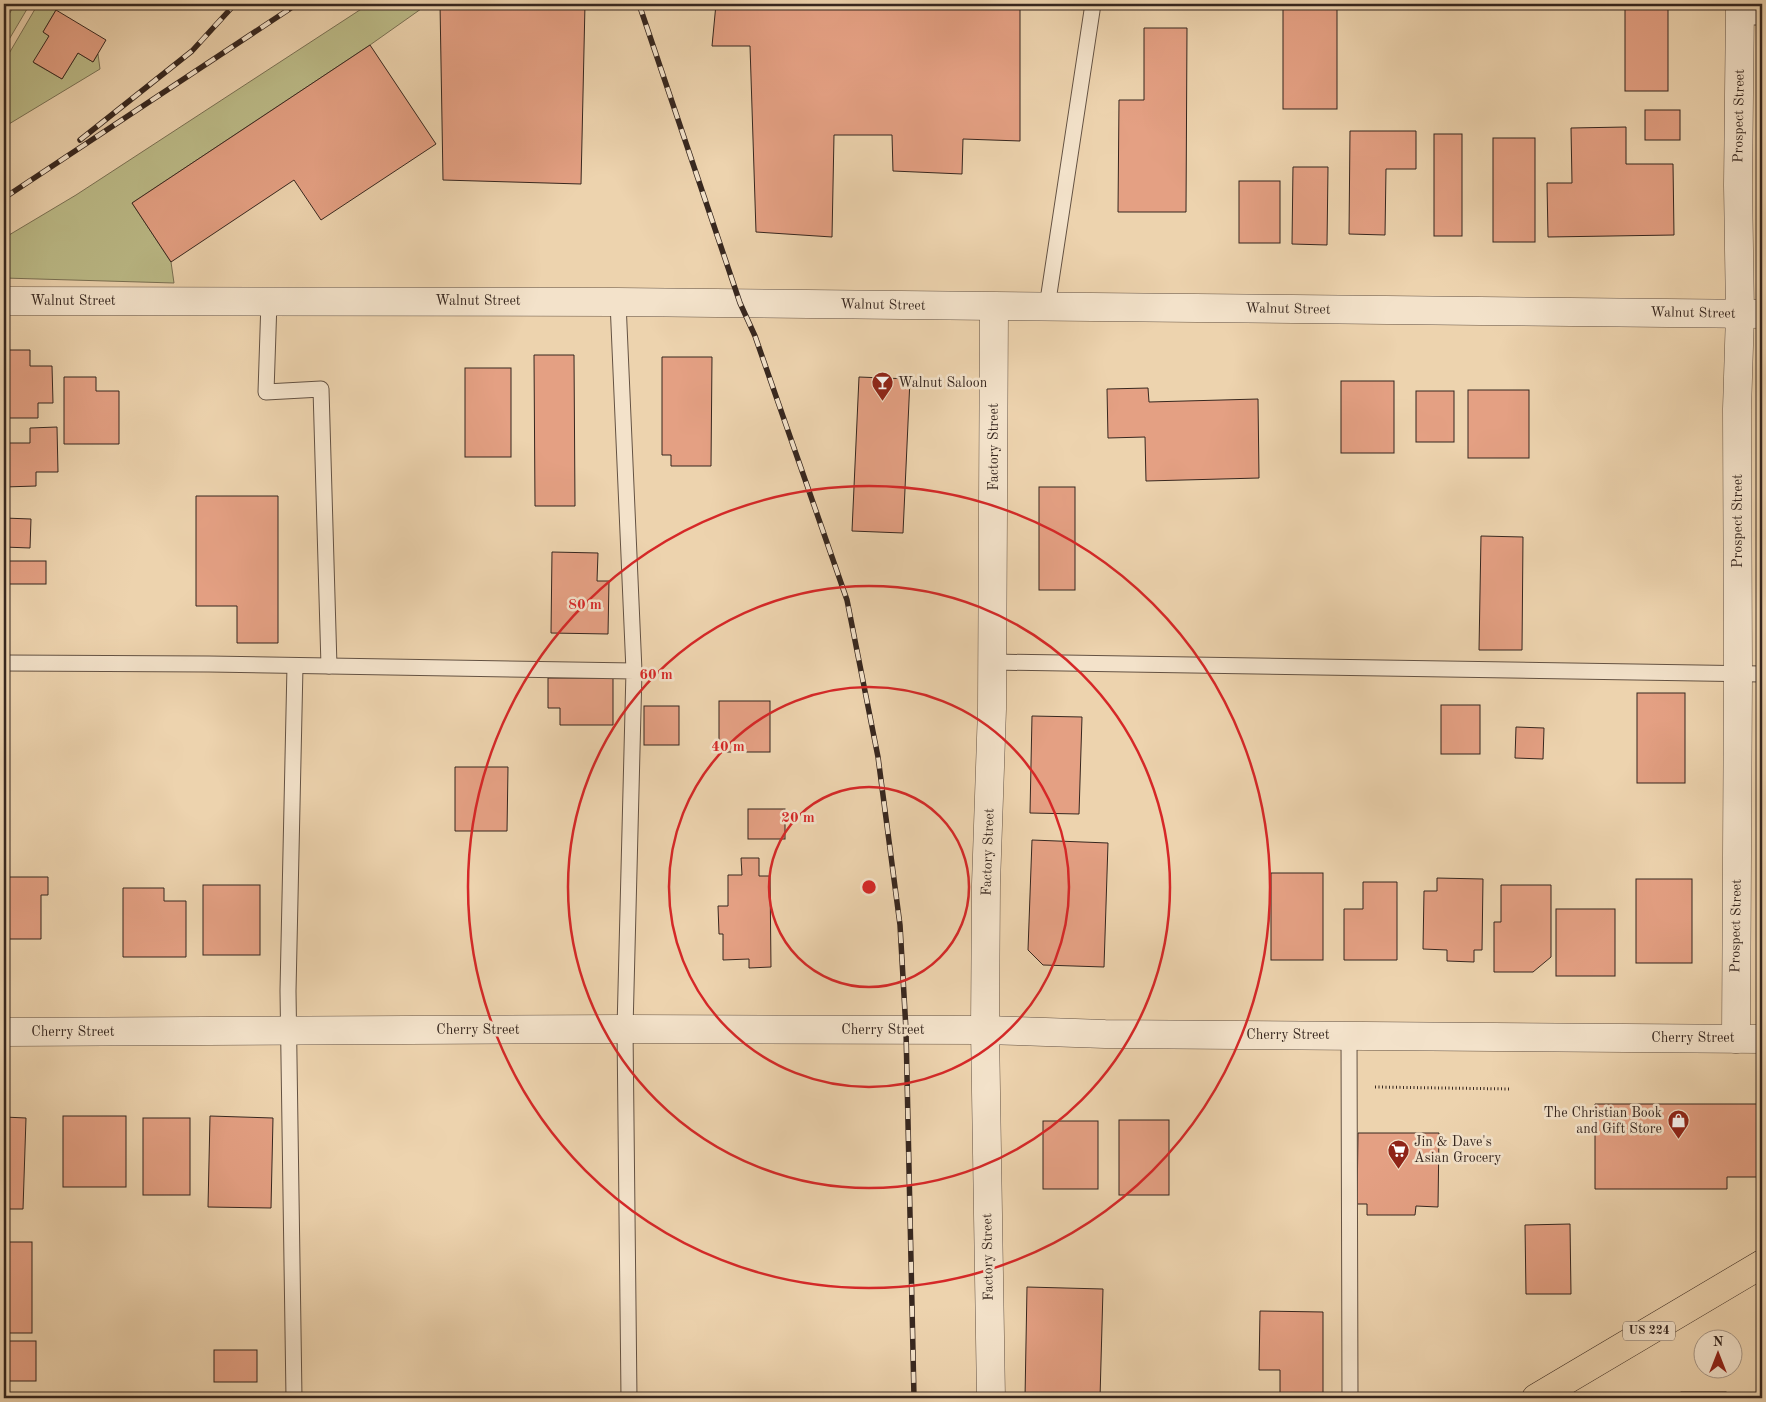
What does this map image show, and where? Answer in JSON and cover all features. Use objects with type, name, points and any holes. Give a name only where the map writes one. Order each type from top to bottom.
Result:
[{"type":"highway","name":"US 224","points":[[1536,1398],[1562,1391],[1762,1264]]},
{"type":"street","name":"Prospect Street","points":[[1748,12],[1738,195],[1751,314],[1737,409],[1750,674],[1749,1039]]},
{"type":"street","name":"Walnut Street","points":[[4,301],[618,302],[1751,314]]},
{"type":"street","name":"Factory Street","points":[[991,1398],[985,1030],[986,884],[993,662],[994,307]]},
{"type":"street","name":"Cherry Street","points":[[4,1032],[625,1029],[985,1030],[1105,1034],[1749,1039]]},
{"type":"lane","points":[[1047,307],[1092,4]]},
{"type":"lane","points":[[269,301],[266,392],[321,390],[329,666]]},
{"type":"lane","points":[[618,302],[634,672],[625,1029],[629,1398]]},
{"type":"lane","points":[[993,662],[1750,674]]},
{"type":"lane","points":[[4,663],[329,666],[634,672]]},
{"type":"lane","points":[[294,1398],[288,1031],[295,666]]},
{"type":"lane","points":[[1349,1035],[1350,1398]]},
{"type":"path","points":[[1349,1086],[1512,1089]]},
{"type":"shaded area","points":[[15,4],[30,4],[4,48],[4,23]]},
{"type":"shaded area","points":[[38,4],[46,4],[56,10],[43,32],[49,36],[34,63],[62,79],[78,53],[93,62],[98,54],[100,69],[4,127],[4,62]]},
{"type":"shaded area","points":[[369,4],[428,4],[370,45],[132,203],[171,262],[174,283],[4,278],[4,238],[76,195]]},
{"type":"building","points":[[440,4],[585,4],[581,184],[443,180]]},
{"type":"building","points":[[716,4],[1020,4],[1020,141],[963,139],[962,174],[893,171],[892,135],[834,135],[832,237],[756,232],[750,46],[712,46]]},
{"type":"building","points":[[1283,4],[1337,4],[1337,109],[1283,109]]},
{"type":"building","points":[[1625,4],[1668,4],[1668,91],[1625,91]]},
{"type":"building","points":[[56,10],[106,40],[93,62],[78,53],[62,79],[33,62],[49,36],[43,32]]},
{"type":"building","points":[[1144,28],[1187,28],[1186,212],[1118,212],[1119,100],[1144,100]]},
{"type":"building","points":[[370,45],[436,144],[321,220],[294,180],[171,262],[132,203]]},
{"type":"building","points":[[1645,110],[1680,110],[1680,140],[1645,140]]},
{"type":"building","points":[[1626,127],[1626,164],[1673,164],[1674,235],[1548,237],[1547,183],[1572,183],[1571,128]]},
{"type":"building","points":[[1350,131],[1416,131],[1416,169],[1386,169],[1385,235],[1349,234]]},
{"type":"building","points":[[1434,134],[1462,134],[1462,236],[1434,236]]},
{"type":"building","points":[[1493,138],[1535,138],[1535,242],[1493,242]]},
{"type":"building","points":[[1293,167],[1328,167],[1327,245],[1292,244]]},
{"type":"building","points":[[1239,181],[1280,181],[1280,243],[1239,243]]},
{"type":"building","points":[[6,350],[30,350],[30,366],[52,366],[53,403],[38,403],[38,418],[4,418],[4,361],[6,361]]},
{"type":"building","points":[[534,355],[574,355],[575,506],[535,506]]},
{"type":"building","points":[[662,357],[712,357],[711,466],[671,466],[671,455],[662,455]]},
{"type":"building","points":[[465,368],[511,368],[511,457],[465,457]]},
{"type":"building","points":[[64,377],[96,377],[96,391],[119,391],[119,444],[64,444]]},
{"type":"building","points":[[859,377],[910,379],[903,533],[852,531]]},
{"type":"building","points":[[1341,381],[1394,381],[1394,453],[1341,453]]},
{"type":"building","points":[[1148,388],[1149,402],[1258,399],[1259,478],[1146,481],[1145,437],[1108,438],[1107,389]]},
{"type":"building","points":[[1468,390],[1529,390],[1529,458],[1468,458]]},
{"type":"building","points":[[1416,391],[1454,391],[1454,442],[1416,442]]},
{"type":"building","points":[[57,427],[58,472],[36,472],[36,486],[4,487],[4,443],[30,443],[30,428]]},
{"type":"building","points":[[1039,487],[1075,487],[1075,590],[1039,590]]},
{"type":"building","points":[[196,496],[278,496],[278,643],[237,643],[237,606],[196,606]]},
{"type":"building","points":[[4,518],[31,519],[30,548],[4,547]]},
{"type":"building","points":[[1481,536],[1523,537],[1522,650],[1479,650]]},
{"type":"building","points":[[552,552],[598,553],[597,581],[609,581],[608,634],[551,633]]},
{"type":"building","points":[[6,561],[46,561],[46,584],[6,584]]},
{"type":"building","points":[[548,678],[613,678],[613,725],[560,725],[560,708],[548,708]]},
{"type":"building","points":[[1637,693],[1685,693],[1685,783],[1637,783]]},
{"type":"building","points":[[719,701],[770,701],[770,752],[719,752]]},
{"type":"building","points":[[1441,705],[1480,705],[1480,754],[1441,754]]},
{"type":"building","points":[[644,706],[679,706],[679,745],[644,745]]},
{"type":"building","points":[[1032,716],[1082,717],[1079,814],[1030,813]]},
{"type":"building","points":[[1516,727],[1544,728],[1543,759],[1515,758]]},
{"type":"building","points":[[455,767],[508,767],[507,831],[455,831]]},
{"type":"building","points":[[748,809],[785,809],[785,839],[748,839]]},
{"type":"building","points":[[1032,840],[1108,843],[1104,967],[1043,965],[1028,950]]},
{"type":"building","points":[[741,858],[759,858],[759,876],[770,876],[771,967],[749,968],[749,959],[723,960],[723,934],[719,934],[718,906],[728,906],[728,875],[742,875]]},
{"type":"building","points":[[1271,873],[1323,873],[1323,960],[1271,960]]},
{"type":"building","points":[[4,877],[48,877],[48,895],[41,895],[41,939],[4,939]]},
{"type":"building","points":[[1437,878],[1483,879],[1482,950],[1474,950],[1474,962],[1447,961],[1447,950],[1423,949],[1424,891],[1437,891]]},
{"type":"building","points":[[1636,879],[1692,879],[1692,963],[1636,963]]},
{"type":"building","points":[[1363,882],[1397,882],[1397,960],[1344,960],[1344,909],[1363,909]]},
{"type":"building","points":[[203,885],[260,885],[260,955],[203,955]]},
{"type":"building","points":[[1501,885],[1551,885],[1551,957],[1533,972],[1494,972],[1494,922],[1501,922]]},
{"type":"building","points":[[123,888],[164,888],[164,901],[186,901],[186,957],[123,957]]},
{"type":"building","points":[[1556,909],[1615,909],[1615,976],[1556,976]]},
{"type":"building","name":"The Christian Book and Gift Store","points":[[1595,1104],[1761,1104],[1761,1177],[1727,1177],[1727,1189],[1595,1189]]},
{"type":"building","points":[[63,1116],[126,1116],[126,1187],[63,1187]]},
{"type":"building","points":[[210,1116],[273,1118],[271,1208],[208,1207]]},
{"type":"building","points":[[4,1117],[26,1118],[23,1209],[4,1209]]},
{"type":"building","points":[[143,1118],[190,1118],[190,1195],[143,1195]]},
{"type":"building","points":[[1119,1120],[1169,1120],[1169,1195],[1119,1195]]},
{"type":"building","points":[[1043,1121],[1098,1121],[1098,1189],[1043,1189]]},
{"type":"building","name":"Jin & Dave's Asian Grocery","points":[[1358,1133],[1439,1133],[1438,1207],[1416,1206],[1415,1215],[1367,1215],[1367,1204],[1357,1204]]},
{"type":"building","points":[[1570,1224],[1571,1294],[1526,1294],[1525,1225]]},
{"type":"building","points":[[4,1242],[32,1242],[32,1333],[4,1333]]},
{"type":"building","points":[[1027,1287],[1103,1289],[1100,1398],[1025,1398]]},
{"type":"building","points":[[1260,1311],[1323,1312],[1323,1398],[1280,1398],[1280,1370],[1259,1370]]},
{"type":"building","points":[[4,1341],[36,1341],[36,1381],[4,1381]]},
{"type":"building","points":[[214,1350],[257,1350],[257,1382],[214,1382]]},
{"type":"building","points":[[1681,1392],[1726,1392],[1726,1398],[1681,1398]]},
{"type":"railway","points":[[80,140],[192,51],[235,4]]},
{"type":"railway","points":[[4,198],[297,4]]},
{"type":"railway","points":[[639,4],[740,303],[755,336],[847,600],[878,757],[900,925],[906,1030],[914,1398]]},
{"type":"place","name":"Walnut Saloon","points":[[882,402]]},
{"type":"place","name":"The Christian Book and Gift Store","points":[[1678,1140]]},
{"type":"place","name":"Jin & Dave's Asian Grocery","points":[[1398,1169]]}]
